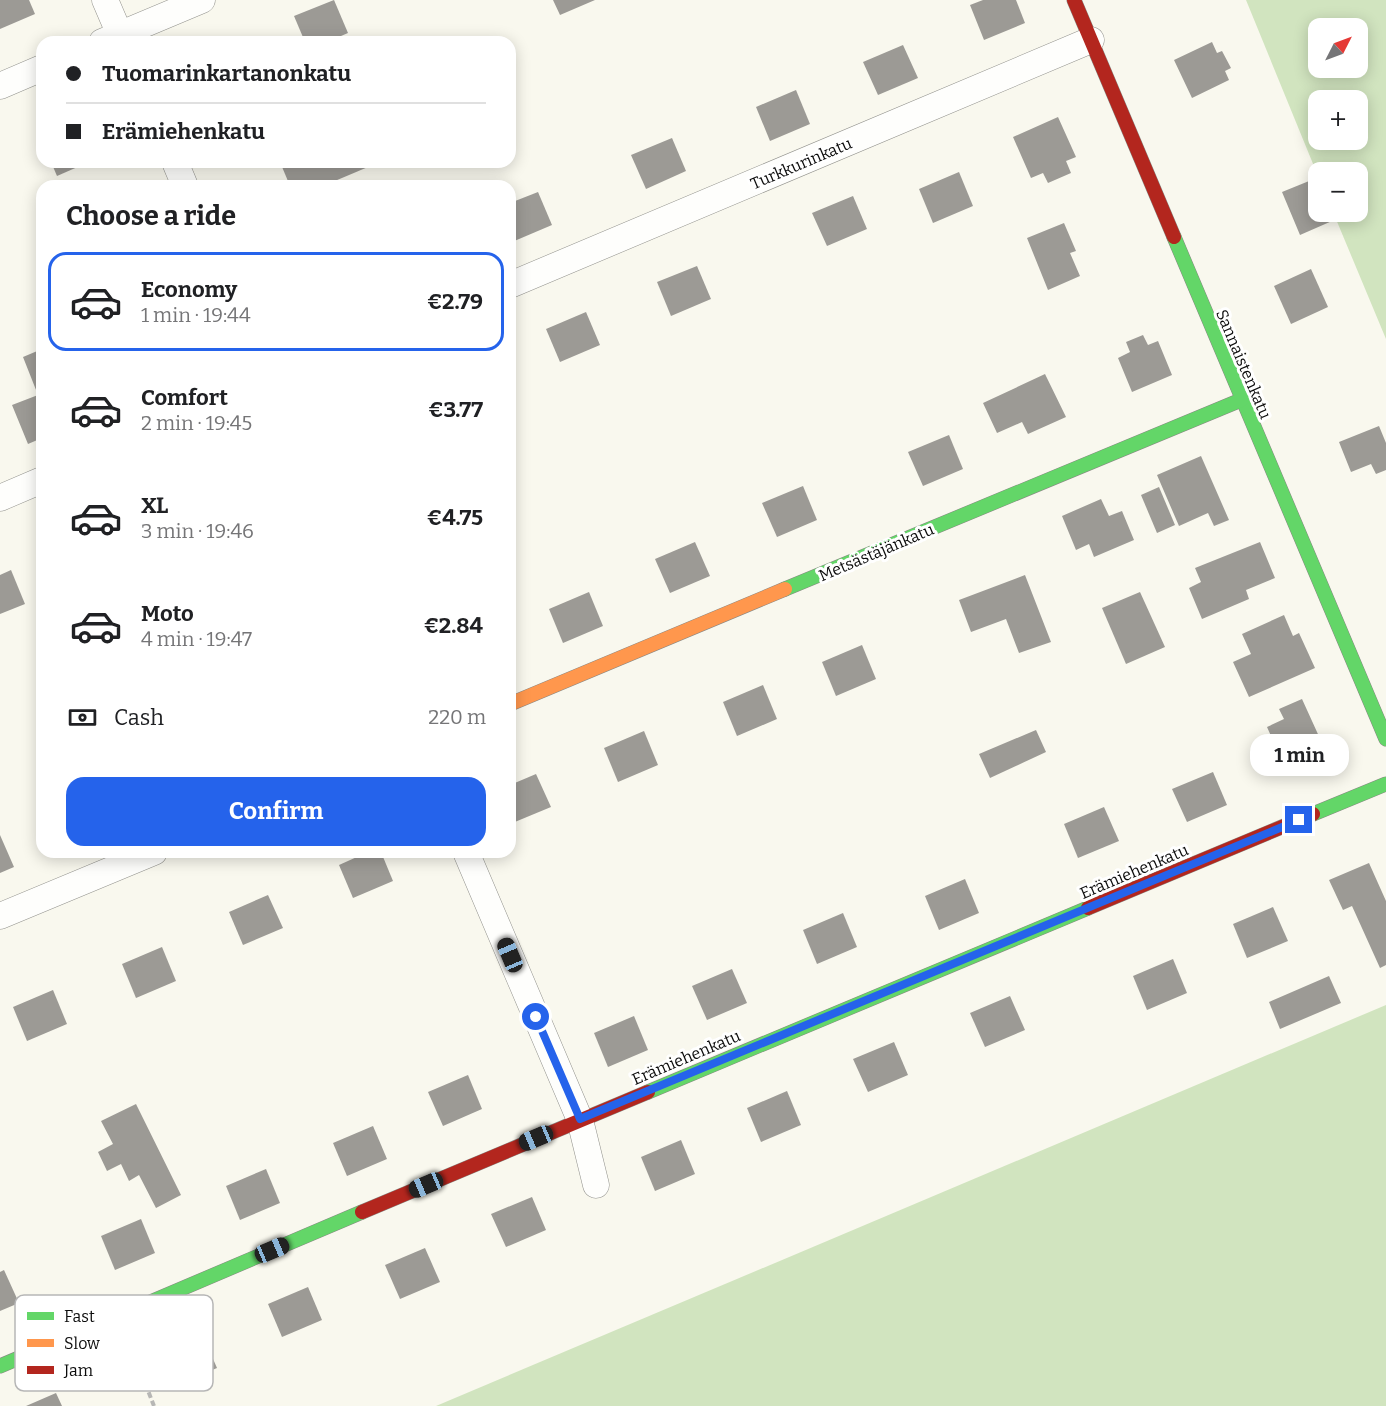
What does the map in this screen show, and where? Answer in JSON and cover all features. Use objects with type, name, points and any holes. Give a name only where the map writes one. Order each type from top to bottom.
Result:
[{"type":"street","points":[[105,0],[114,36]]},
{"type":"street","points":[[122,36],[202,0]]},
{"type":"street","name":"Sannaistenkatu","points":[[1074,0],[1386,739]]},
{"type":"street","name":"Turkkurinkatu","points":[[516,282],[1091,40]]},
{"type":"street","points":[[0,86],[36,71]]},
{"type":"street","name":"Metsästäjänkatu","points":[[516,702],[1241,400]]},
{"type":"street","points":[[0,498],[36,483]]},
{"type":"street","name":"Erämiehenkatu","points":[[168,1295],[580,1119],[1386,784]]},
{"type":"street","points":[[0,916],[140,858]]},
{"type":"street","points":[[469,858],[580,1119],[596,1185]]},
{"type":"street","name":"Erämiehenkatu","points":[[0,1366],[15,1360]]},
{"type":"path","points":[[148,1391],[154,1406]]},
{"type":"green space","points":[[1246,0],[1386,0],[1386,339],[1337,222],[1368,222],[1368,162],[1312,162]]},
{"type":"green space","points":[[1386,1005],[1386,1406],[436,1406]]},
{"type":"building","points":[[0,0],[29,0],[35,14],[0,29]]},
{"type":"building","points":[[334,0],[348,33],[341,36],[302,36],[294,16]]},
{"type":"building","points":[[553,0],[595,0],[560,15]]},
{"type":"building","points":[[983,0],[1016,0],[1025,23],[984,40],[970,5]]},
{"type":"building","points":[[1212,42],[1217,53],[1222,51],[1231,68],[1225,71],[1229,80],[1192,98],[1174,60]]},
{"type":"building","points":[[903,45],[918,78],[878,95],[863,62]]},
{"type":"building","points":[[796,90],[810,124],[770,141],[756,107]]},
{"type":"building","points":[[1058,117],[1076,157],[1066,161],[1071,173],[1048,183],[1043,173],[1031,178],[1013,137]]},
{"type":"building","points":[[672,138],[686,171],[646,189],[631,155]]},
{"type":"building","points":[[54,168],[75,168],[57,176]]},
{"type":"building","points":[[282,168],[366,168],[337,180],[288,180]]},
{"type":"building","points":[[959,172],[973,206],[933,223],[919,189]]},
{"type":"building","points":[[1308,181],[1308,222],[1330,222],[1300,235],[1282,192]]},
{"type":"building","points":[[538,192],[552,225],[516,240],[516,201]]},
{"type":"building","points":[[853,196],[867,229],[827,246],[812,213]]},
{"type":"building","points":[[1064,223],[1076,251],[1070,253],[1080,276],[1048,290],[1027,238]]},
{"type":"building","points":[[697,266],[711,299],[671,316],[657,282]]},
{"type":"building","points":[[1311,269],[1328,307],[1291,324],[1274,286]]},
{"type":"building","points":[[586,312],[600,345],[560,362],[546,329]]},
{"type":"building","points":[[1143,335],[1148,345],[1158,341],[1172,375],[1132,392],[1118,358],[1130,352],[1126,342]]},
{"type":"building","points":[[36,352],[36,390],[23,357]]},
{"type":"building","points":[[1045,374],[1066,417],[1028,434],[1022,422],[997,433],[983,403]]},
{"type":"building","points":[[36,396],[36,441],[28,444],[12,405]]},
{"type":"building","points":[[1379,426],[1386,443],[1386,470],[1376,474],[1371,464],[1351,472],[1339,442]]},
{"type":"building","points":[[949,435],[963,469],[923,486],[908,452]]},
{"type":"building","points":[[1201,456],[1229,520],[1214,526],[1208,513],[1179,526],[1157,475]]},
{"type":"building","points":[[803,486],[817,520],[777,537],[762,503]]},
{"type":"building","points":[[1159,487],[1175,525],[1157,533],[1141,495]]},
{"type":"building","points":[[1101,499],[1109,516],[1122,511],[1134,540],[1094,557],[1089,544],[1076,550],[1062,516]]},
{"type":"building","points":[[695,542],[710,576],[670,593],[655,559]]},
{"type":"building","points":[[1260,542],[1275,578],[1246,590],[1249,599],[1202,619],[1189,588],[1201,582],[1195,568]]},
{"type":"building","points":[[11,570],[25,604],[0,614],[0,575]]},
{"type":"building","points":[[1025,575],[1051,642],[1019,653],[1006,619],[971,632],[959,600]]},
{"type":"building","points":[[589,592],[603,626],[563,643],[549,609]]},
{"type":"building","points":[[1140,592],[1165,647],[1126,664],[1102,608]]},
{"type":"building","points":[[1284,615],[1293,636],[1299,633],[1315,668],[1249,697],[1233,662],[1251,654],[1242,634]]},
{"type":"building","points":[[862,645],[876,679],[836,696],[822,662]]},
{"type":"building","points":[[763,685],[777,719],[737,736],[723,702]]},
{"type":"building","points":[[1302,699],[1322,743],[1282,761],[1267,727],[1284,719],[1279,709]]},
{"type":"building","points":[[1036,730],[1046,752],[990,778],[979,754]]},
{"type":"building","points":[[644,731],[658,765],[618,782],[604,748]]},
{"type":"building","points":[[1213,772],[1227,805],[1187,822],[1172,789]]},
{"type":"building","points":[[536,774],[551,807],[516,822],[516,782]]},
{"type":"building","points":[[1104,807],[1119,841],[1078,858],[1064,824]]},
{"type":"building","points":[[0,835],[14,867],[0,873]]},
{"type":"building","points":[[355,858],[383,858],[393,881],[353,898],[339,865]]},
{"type":"building","points":[[1369,863],[1386,901],[1386,965],[1380,968],[1352,906],[1343,910],[1329,880]]},
{"type":"building","points":[[965,879],[979,913],[939,930],[925,896]]},
{"type":"building","points":[[268,895],[283,928],[243,945],[229,912]]},
{"type":"building","points":[[1273,907],[1288,941],[1247,958],[1233,924]]},
{"type":"building","points":[[843,913],[857,947],[817,964],[803,930]]},
{"type":"building","points":[[162,947],[176,981],[136,998],[122,964]]},
{"type":"building","points":[[1173,959],[1187,993],[1147,1010],[1133,976]]},
{"type":"building","points":[[732,969],[747,1003],[707,1020],[692,986]]},
{"type":"building","points":[[1329,976],[1341,1003],[1280,1029],[1269,1002]]},
{"type":"building","points":[[53,990],[67,1024],[27,1041],[13,1007]]},
{"type":"building","points":[[1010,996],[1025,1030],[985,1047],[970,1013]]},
{"type":"building","points":[[634,1016],[648,1050],[608,1067],[594,1033]]},
{"type":"building","points":[[894,1042],[908,1075],[868,1092],[853,1059]]},
{"type":"building","points":[[468,1075],[482,1109],[443,1126],[428,1092]]},
{"type":"building","points":[[787,1091],[801,1125],[761,1142],[747,1108]]},
{"type":"building","points":[[136,1104],[181,1195],[156,1208],[139,1175],[129,1181],[121,1164],[107,1171],[98,1152],[113,1144],[101,1121]]},
{"type":"building","points":[[373,1126],[387,1159],[347,1176],[333,1143]]},
{"type":"building","points":[[681,1140],[695,1174],[655,1191],[641,1157]]},
{"type":"building","points":[[266,1169],[280,1203],[240,1220],[226,1186]]},
{"type":"building","points":[[532,1197],[546,1230],[506,1247],[491,1214]]},
{"type":"building","points":[[141,1219],[155,1253],[115,1270],[101,1236]]},
{"type":"building","points":[[425,1248],[440,1282],[400,1299],[385,1265]]},
{"type":"building","points":[[4,1270],[15,1295],[15,1305],[0,1311],[0,1272]]},
{"type":"building","points":[[308,1287],[322,1320],[282,1337],[268,1304]]},
{"type":"building","points":[[56,1393],[62,1406],[26,1406]]},
{"type":"traffic: fast","points":[[1174,237],[1386,739]]},
{"type":"traffic: fast","points":[[785,589],[1241,400]]},
{"type":"traffic: fast","points":[[1313,814],[1386,784]]},
{"type":"traffic: fast","points":[[648,1092],[1088,908]]},
{"type":"traffic: fast","points":[[167,1295],[362,1212]]},
{"type":"traffic: fast","points":[[0,1366],[15,1360]]},
{"type":"traffic: slow","points":[[516,701],[785,589]]},
{"type":"traffic: jam","points":[[1074,0],[1174,237]]},
{"type":"traffic: jam","points":[[1088,908],[1313,814]]},
{"type":"traffic: jam","points":[[362,1212],[648,1092]]},
{"type":"route","points":[[536,1017],[580,1119],[1299,820]]}]
